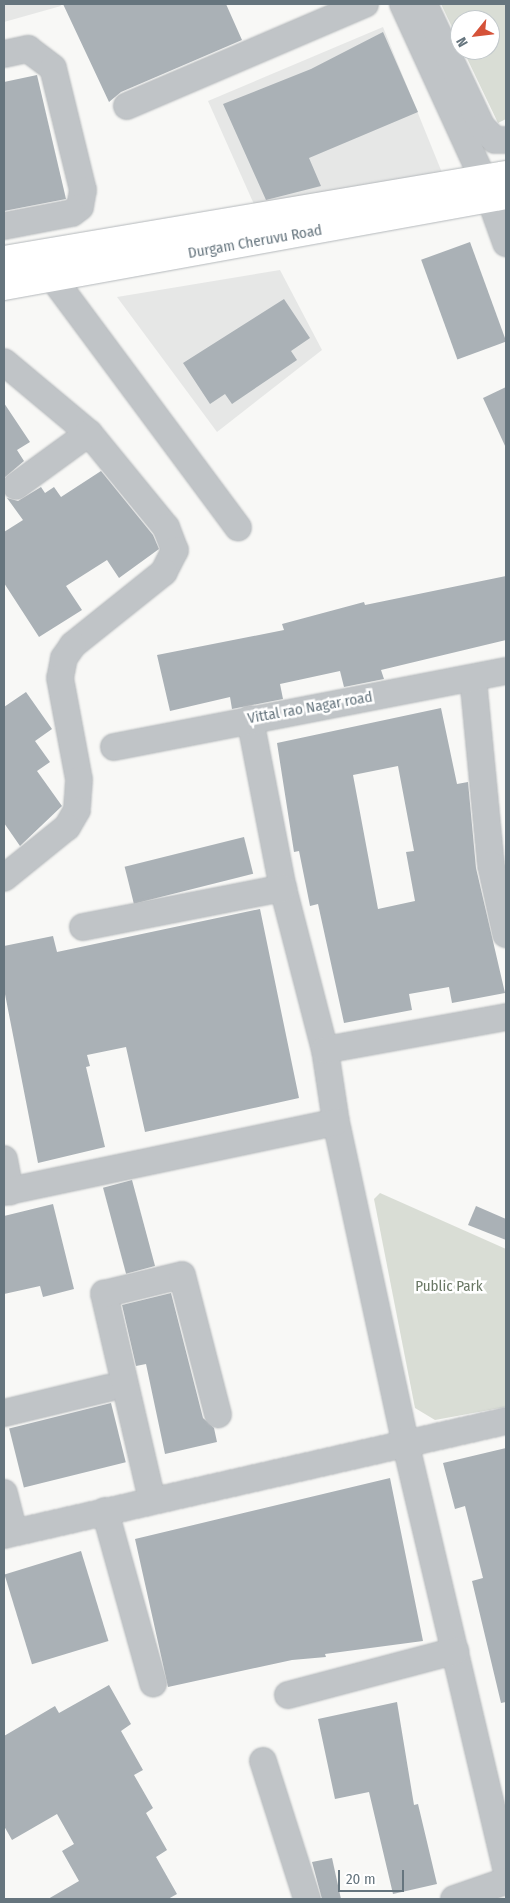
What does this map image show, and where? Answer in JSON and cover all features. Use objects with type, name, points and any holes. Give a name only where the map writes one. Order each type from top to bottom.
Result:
[{"type":"main road","name":"Durgam Cheruvu Road","points":[[23,272],[498,187]]},
{"type":"street","points":[[127,106],[365,4]]},
{"type":"street","points":[[402,4],[498,187],[506,243]]},
{"type":"street","points":[[424,4],[482,127],[495,140],[506,140]]},
{"type":"street","points":[[4,54],[28,49],[53,68],[83,190],[80,207],[72,213],[4,226]]},
{"type":"street","points":[[23,272],[238,527]]},
{"type":"street","points":[[4,362],[89,434],[166,527],[175,550],[164,572],[74,645],[64,658],[60,678],[79,780],[77,810],[67,827],[4,878]]},
{"type":"street","points":[[16,486],[89,434]]},
{"type":"street","name":"Vittal rao Nagar road","points":[[114,747],[250,719],[506,671]]},
{"type":"street","points":[[473,678],[491,865],[506,934]]},
{"type":"street","points":[[250,719],[282,880],[325,1050],[336,1122],[405,1441],[506,1869]]},
{"type":"street","points":[[181,893],[282,880]]},
{"type":"street","points":[[83,927],[282,880]]},
{"type":"street","points":[[325,1050],[506,1017]]},
{"type":"street","points":[[4,1159],[7,1191],[336,1122]]},
{"type":"street","points":[[152,1500],[104,1297],[107,1292],[182,1275],[218,1414]]},
{"type":"street","points":[[4,1413],[108,1388]]},
{"type":"street","points":[[4,1493],[9,1533],[405,1441],[506,1421]]},
{"type":"street","points":[[105,1511],[153,1683]]},
{"type":"street","points":[[288,1695],[455,1651]]},
{"type":"street","points":[[262,1761],[306,1899]]},
{"type":"street","points":[[454,1899],[506,1881]]},
{"type":"shaded area","points":[[4,4],[60,4],[61,6],[4,22]]},
{"type":"shaded area","points":[[383,27],[445,180],[265,229],[208,101]]},
{"type":"shaded area","points":[[280,270],[322,350],[217,432],[117,297]]},
{"type":"green space","points":[[441,4],[506,4],[506,119],[498,123],[468,60],[500,60],[500,10],[450,10],[450,23]]},
{"type":"green space","name":"Public Park","points":[[380,1193],[506,1249],[506,1407],[435,1420],[415,1408],[374,1199]]},
{"type":"building","points":[[63,4],[226,4],[242,40],[121,92],[109,102]]},
{"type":"building","points":[[383,32],[418,112],[309,158],[321,186],[266,200],[223,104],[311,69]]},
{"type":"building","points":[[37,75],[66,199],[4,211],[4,82]]},
{"type":"building","points":[[470,242],[506,342],[457,359],[421,260]]},
{"type":"building","points":[[284,299],[310,338],[291,351],[297,360],[232,404],[225,394],[210,404],[183,363]]},
{"type":"building","points":[[506,387],[506,448],[483,398]]},
{"type":"building","points":[[4,403],[30,442],[17,450],[24,461],[4,478]]},
{"type":"building","points":[[101,471],[153,535],[159,549],[119,578],[107,560],[66,586],[82,610],[39,637],[4,583],[4,532],[23,520],[7,498],[18,501],[41,487],[45,493],[54,487],[61,497]]},
{"type":"building","points":[[506,576],[506,640],[381,670],[384,679],[344,687],[340,671],[280,684],[283,699],[232,709],[230,697],[170,711],[157,655],[284,630],[282,624],[364,602],[365,605]]},
{"type":"building","points":[[26,692],[52,729],[35,741],[50,762],[37,771],[62,806],[20,846],[4,823],[4,707]]},
{"type":"building","points":[[441,708],[457,784],[468,782],[476,868],[505,993],[452,1003],[449,987],[409,994],[412,1010],[344,1023],[318,904],[310,906],[299,851],[294,852],[277,743]],"holes":[[[398,766],[414,851],[406,852],[415,901],[378,909],[353,775]]]},
{"type":"building","points":[[244,837],[253,874],[134,904],[125,867]]},
{"type":"building","points":[[260,909],[299,1098],[145,1132],[126,1047],[87,1055],[90,1066],[86,1067],[105,1147],[38,1163],[4,989],[4,946],[53,936],[57,952]]},
{"type":"building","points":[[132,1180],[155,1266],[126,1274],[103,1188]]},
{"type":"building","points":[[53,1204],[74,1289],[43,1297],[40,1286],[4,1294],[4,1216]]},
{"type":"building","points":[[476,1206],[506,1219],[506,1240],[468,1225]]},
{"type":"building","points":[[171,1293],[203,1418],[214,1428],[217,1442],[165,1454],[146,1364],[136,1366],[122,1305]]},
{"type":"building","points":[[111,1403],[126,1462],[24,1488],[9,1428]]},
{"type":"building","points":[[506,1448],[506,1702],[501,1703],[472,1581],[483,1578],[465,1506],[455,1509],[443,1463]]},
{"type":"building","points":[[390,1478],[423,1641],[325,1654],[326,1657],[292,1660],[168,1687],[135,1539]]},
{"type":"building","points":[[81,1551],[108,1641],[32,1664],[4,1574]]},
{"type":"building","points":[[109,1685],[131,1724],[121,1731],[143,1770],[134,1775],[153,1808],[146,1813],[167,1850],[156,1857],[177,1894],[168,1899],[48,1899],[79,1881],[62,1851],[74,1844],[57,1814],[12,1840],[4,1826],[4,1736],[55,1706],[59,1713]]},
{"type":"building","points":[[397,1702],[414,1805],[418,1804],[437,1884],[393,1894],[369,1792],[335,1799],[318,1719]]},
{"type":"building","points":[[332,1858],[341,1899],[322,1899],[312,1862]]}]
